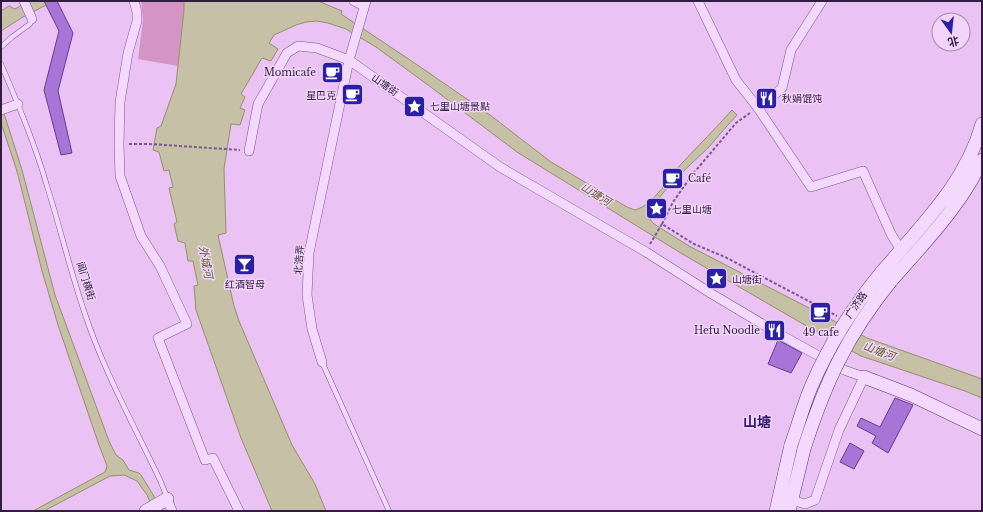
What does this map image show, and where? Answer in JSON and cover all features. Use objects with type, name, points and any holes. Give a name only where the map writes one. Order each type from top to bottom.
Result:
[{"type":"main road","name":"广济路","points":[[886,277],[900,250],[941,204],[978,149],[981,129]]},
{"type":"main road","name":"广济路","points":[[790,506],[798,447],[811,387],[832,345],[855,305],[886,277],[952,211],[982,160]]},
{"type":"main road","name":"山塘街","points":[[864,377],[911,395],[982,429]]},
{"type":"main road","name":"广济路","points":[[776,511],[798,447]]},
{"type":"street","points":[[24,1],[32,19]]},
{"type":"street","points":[[134,1],[137,12],[137,21],[128,53],[120,102],[120,176],[142,236],[160,266],[187,324],[158,338],[205,460],[213,458],[239,511]]},
{"type":"street","points":[[354,1],[365,3]]},
{"type":"street","points":[[698,1],[736,80],[758,108],[811,187],[863,171],[890,234],[900,250]]},
{"type":"street","points":[[758,108],[782,88],[791,50],[822,1]]},
{"type":"street","name":"北浩弄","points":[[322,362],[312,329],[307,295],[309,253],[349,60],[365,3]]},
{"type":"street","name":"山塘街","points":[[249,151],[258,104],[287,53],[298,46],[317,48],[349,60],[500,167],[607,231],[646,252],[712,294],[781,335],[844,370],[864,377]]},
{"type":"street","points":[[3,109],[18,104]]},
{"type":"street","points":[[790,506],[805,504],[815,500],[839,430],[864,377]]},
{"type":"lane","points":[[1,47],[30,24],[32,19]]},
{"type":"lane","name":"阊门横街","points":[[1,64],[18,104],[47,186],[84,313],[108,373],[160,480],[159,506]]},
{"type":"lane","name":"北浩弄","points":[[322,362],[389,511]]},
{"type":"path","points":[[654,238],[673,202],[692,175],[736,123],[758,108]]},
{"type":"path","points":[[119,144],[150,144],[237,150]]},
{"type":"path","points":[[662,224],[694,244],[725,257],[837,316]]},
{"type":"shaded area","points":[[141,1],[184,1],[178,66],[138,59],[143,20]]},
{"type":"water","points":[[29,1],[54,1],[23,17],[1,31],[1,11],[9,6],[15,9]]},
{"type":"water","points":[[184,1],[318,1],[342,11],[341,14],[490,115],[551,162],[627,207],[635,210],[642,207],[655,196],[683,162],[732,110],[737,115],[709,147],[675,180],[658,200],[652,209],[650,217],[654,224],[689,246],[867,338],[982,379],[982,398],[861,356],[810,328],[684,255],[517,152],[376,47],[346,29],[317,21],[306,22],[274,35],[269,43],[278,49],[271,61],[262,58],[241,94],[245,97],[240,108],[245,110],[240,125],[231,124],[224,169],[226,233],[218,235],[234,306],[239,321],[292,445],[315,484],[326,511],[272,511],[241,438],[196,310],[194,286],[198,285],[193,261],[188,261],[185,243],[178,241],[174,224],[177,222],[169,188],[173,187],[169,170],[164,171],[159,152],[153,150],[157,128],[161,126],[176,84]]},
{"type":"water","points":[[1,104],[22,170],[55,295],[109,441],[116,455],[123,460],[129,470],[141,475],[163,511],[154,511],[147,495],[137,481],[124,475],[110,476],[44,511],[33,511],[105,472],[107,466],[58,325],[42,271],[17,171],[1,123]]},
{"type":"building","points":[[44,1],[57,1],[73,33],[58,91],[72,153],[61,155],[44,90],[59,31]]},
{"type":"building","points":[[778,340],[802,353],[791,373],[768,364]]},
{"type":"building","points":[[895,398],[913,405],[888,453],[872,443],[876,436],[857,426],[861,418],[880,427]]},
{"type":"building","points":[[850,443],[864,451],[854,469],[840,462]]},
{"type":"place","name":"Momicafe","points":[[332,72]]},
{"type":"place","name":"星巴克","points":[[352,95]]},
{"type":"place","name":"秋娟馄饨","points":[[766,98]]},
{"type":"place","name":"七里山塘景點","points":[[415,106]]},
{"type":"place","name":"Café","points":[[673,178]]},
{"type":"place","name":"七里山塘","points":[[656,209]]},
{"type":"place","name":"红酒智母","points":[[245,264]]},
{"type":"place","name":"山塘街","points":[[717,279]]},
{"type":"place","name":"49 cafe","points":[[821,312]]},
{"type":"place","name":"Hefu Noodle","points":[[775,330]]},
{"type":"district","name":"山塘","points":[[757,422]]},
{"type":"water label","name":"山塘河","points":[[596,194]]},
{"type":"water label","name":"外城河","points":[[206,262]]},
{"type":"water label","name":"山塘河","points":[[879,351]]}]
